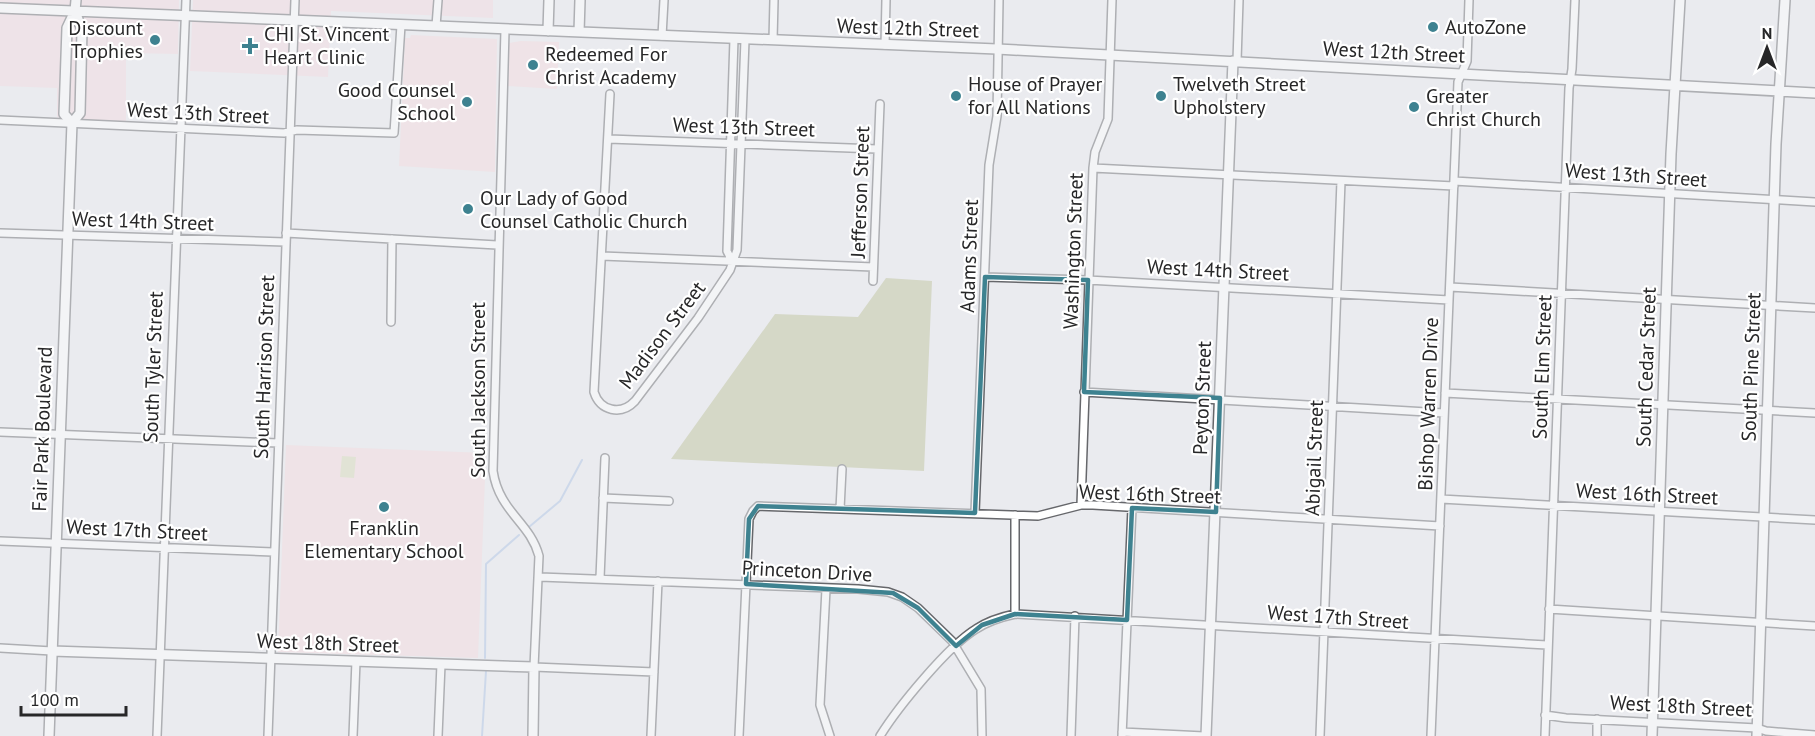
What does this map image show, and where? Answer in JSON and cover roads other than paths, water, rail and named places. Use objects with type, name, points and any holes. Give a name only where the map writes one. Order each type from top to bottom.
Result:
[{"type":"main road","name":"Fair Park Boulevard","points":[[72,123],[64,114],[67,28],[75,11],[76,0]]},
{"type":"main road","points":[[548,31],[549,0]]},
{"type":"main road","points":[[579,32],[580,0]]},
{"type":"main road","name":"South Cedar Street","points":[[1652,736],[1666,298],[1680,0]]},
{"type":"main road","name":"South Pine Street","points":[[1757,732],[1771,305],[1785,0]]},
{"type":"main road","name":"West 12th Street","points":[[0,8],[997,49],[1815,93]]},
{"type":"main road","name":"Fair Park Boulevard","points":[[49,736],[72,123],[80,113],[82,30],[75,11]]},
{"type":"main road","name":"Peyton Street","points":[[1205,736],[1235,61]]},
{"type":"main road","name":"West 18th Street","points":[[52,651],[534,668]]},
{"type":"main road","name":"South Jackson Street","points":[[533,736],[534,668]]},
{"type":"street","name":"South Tyler Street","points":[[157,736],[174,239],[186,0]]},
{"type":"street","name":"South Harrison Street","points":[[268,736],[295,0]]},
{"type":"street","points":[[436,26],[438,0]]},
{"type":"street","points":[[662,36],[663,0]]},
{"type":"street","points":[[773,40],[774,0]]},
{"type":"street","points":[[885,45],[886,0]]},
{"type":"street","name":"Adams Street","points":[[975,513],[989,165],[997,116],[999,0]]},
{"type":"street","name":"Washington Street","points":[[1081,505],[1093,168],[1095,152],[1108,119],[1112,0]]},
{"type":"street","name":"Peyton Street","points":[[1235,61],[1239,0]]},
{"type":"street","name":"Bishop Warren Drive","points":[[1431,736],[1458,82],[1467,61],[1469,0]]},
{"type":"street","name":"South Elm Street","points":[[1545,736],[1569,79],[1572,69],[1575,0]]},
{"type":"street","name":"West 13th Street","points":[[0,120],[180,129],[289,132],[297,129],[394,133],[401,25]]},
{"type":"street","name":"South Jackson Street","points":[[505,30],[492,471],[501,500],[537,549],[540,577],[534,668]]},
{"type":"street","points":[[732,261],[727,251],[734,39]]},
{"type":"street","name":"Madison Street","points":[[602,256],[594,392],[597,402],[606,408],[622,410],[628,408],[634,401],[698,318],[730,270],[737,250],[745,40]]},
{"type":"street","points":[[610,94],[602,256],[873,267]]},
{"type":"street","name":"Jefferson Street","points":[[873,281],[880,104]]},
{"type":"street","name":"West 13th Street","points":[[609,139],[877,149]]},
{"type":"street","name":"West 13th Street","points":[[1093,168],[1341,181],[1565,187],[1815,202]]},
{"type":"street","name":"Abigail Street","points":[[1320,736],[1341,181]]},
{"type":"street","name":"West 14th Street","points":[[0,233],[285,242]]},
{"type":"street","points":[[286,233],[497,245]]},
{"type":"street","points":[[392,239],[392,322]]},
{"type":"street","name":"West 14th Street","points":[[985,277],[1088,280],[1449,300]]},
{"type":"street","points":[[1450,287],[1815,308]]},
{"type":"street","points":[[1084,392],[1220,398],[1444,414]]},
{"type":"street","points":[[1445,393],[1815,413]]},
{"type":"street","points":[[0,432],[278,443]]},
{"type":"street","points":[[600,578],[605,458]]},
{"type":"street","points":[[840,509],[842,469]]},
{"type":"street","points":[[603,498],[669,501]]},
{"type":"street","name":"West 16th Street","points":[[1441,499],[1815,520]]},
{"type":"street","name":"West 16th Street","points":[[746,584],[749,519],[753,510],[763,505],[1038,516],[1081,505],[1440,526]]},
{"type":"street","points":[[1132,508],[1122,734],[1205,736]]},
{"type":"street","points":[[880,736],[902,706],[956,646],[982,625],[1015,614],[1015,515]]},
{"type":"street","name":"West 17th Street","points":[[0,541],[273,552]]},
{"type":"street","name":"Princeton Drive","points":[[540,577],[884,591],[902,597],[918,608],[956,646],[981,689],[982,736]]},
{"type":"street","points":[[651,736],[658,581]]},
{"type":"street","points":[[739,736],[746,584]]},
{"type":"street","points":[[826,589],[820,705],[830,736]]},
{"type":"street","points":[[1549,609],[1815,626]]},
{"type":"street","name":"West 17th Street","points":[[1015,614],[1547,645]]},
{"type":"street","points":[[1071,736],[1075,616]]},
{"type":"street","name":"West 18th Street","points":[[0,648],[52,651]]},
{"type":"street","points":[[353,736],[356,661]]},
{"type":"street","points":[[438,736],[441,664]]},
{"type":"street","name":"West 18th Street","points":[[534,668],[654,672]]},
{"type":"street","name":"West 18th Street","points":[[1545,715],[1815,735]]},
{"type":"street","points":[[1597,719],[1597,736]]},
{"type":"waterway","points":[[529,527],[560,501],[582,460]]},
{"type":"waterway","points":[[485,658],[486,564],[519,535]]},
{"type":"waterway","points":[[482,736],[486,671]]},
{"type":"place","name":"AutoZone","points":[[1433,27]]},
{"type":"place","name":"Discount Trophies","points":[[155,40]]},
{"type":"place","name":"CHI St. Vincent Heart Clinic","points":[[250,46]]},
{"type":"place","name":"Redeemed For Christ Academy","points":[[533,65]]},
{"type":"place","name":"House of Prayer for All Nations","points":[[956,96]]},
{"type":"place","name":"Twelveth Street Upholstery","points":[[1161,96]]},
{"type":"place","name":"Good Counsel School","points":[[467,102]]},
{"type":"place","name":"Greater Christ Church","points":[[1414,107]]},
{"type":"place","name":"Our Lady of Good Counsel Catholic Church","points":[[468,209]]},
{"type":"place","name":"Franklin Elementary School","points":[[384,507]]}]
